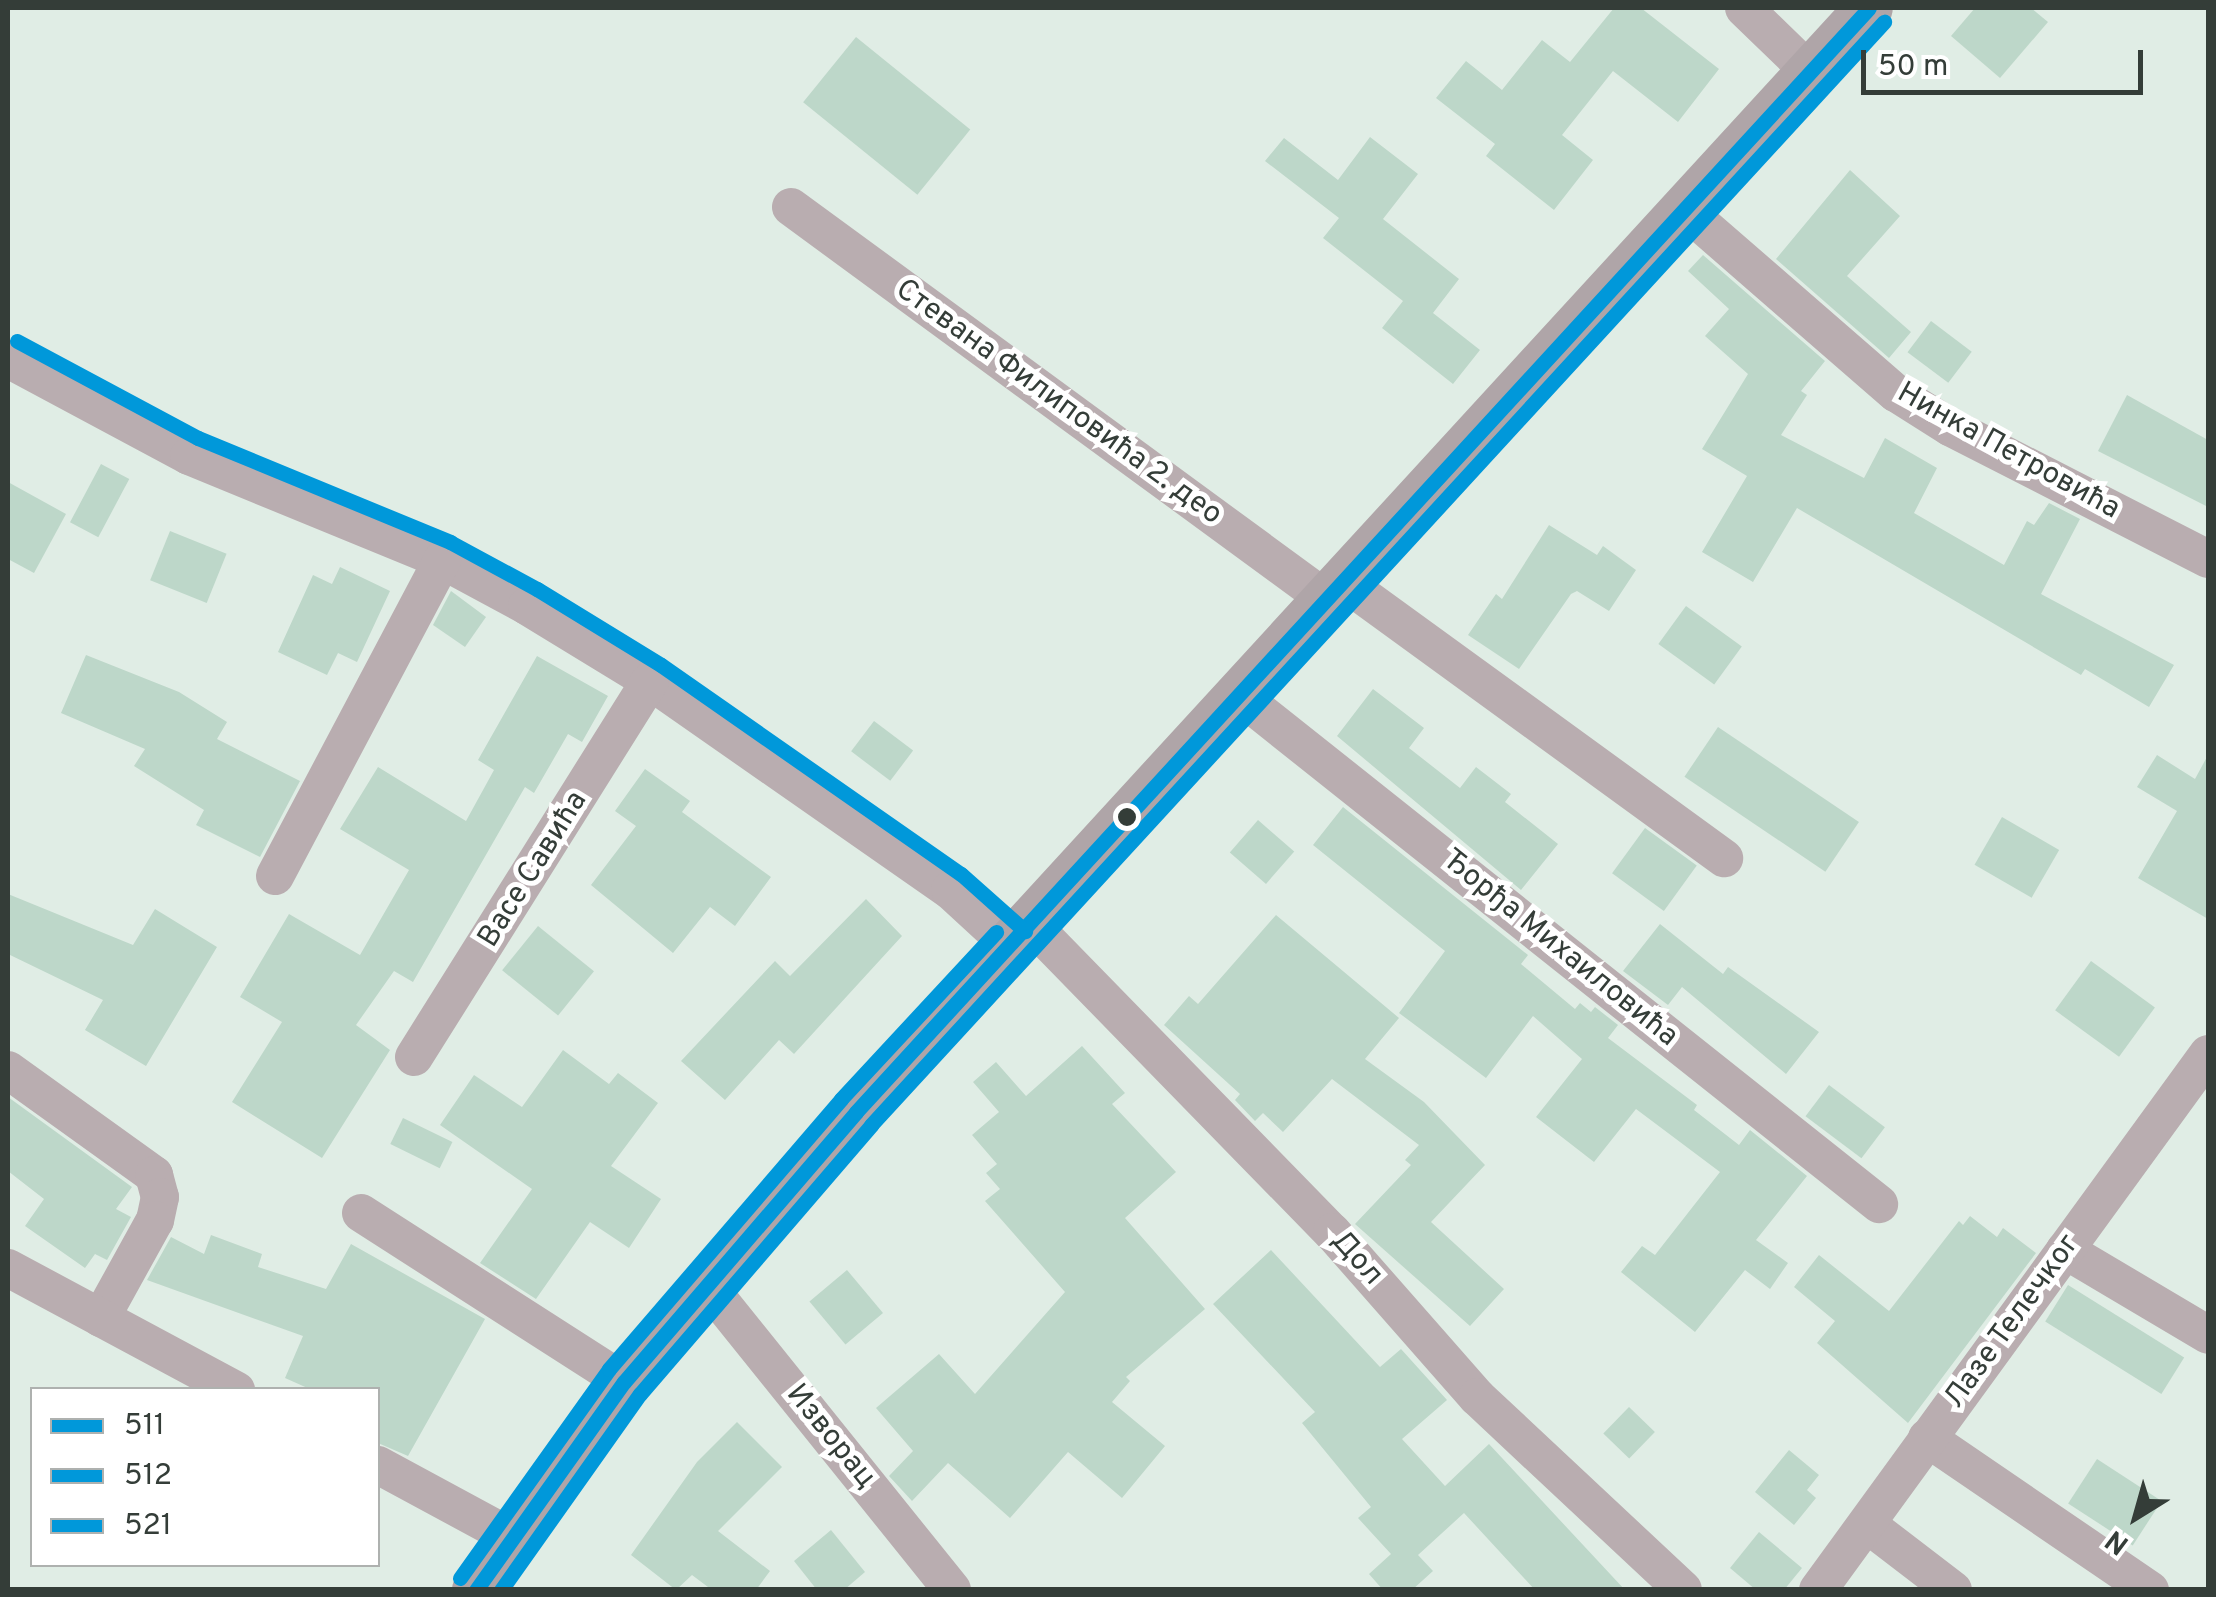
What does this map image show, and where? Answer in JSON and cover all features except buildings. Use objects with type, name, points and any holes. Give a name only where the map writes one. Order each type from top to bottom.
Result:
[{"type":"main road","points":[[476,1590],[624,1382],[707,1285],[1238,695],[1870,8]]},
{"type":"street","points":[[1744,8],[1810,72]]},
{"type":"street","name":"Стевана Филиповића 2. део","points":[[791,207],[1335,591],[1724,858]]},
{"type":"street","name":"Нинка Петровића","points":[[1684,209],[1896,392],[1950,427],[2208,560]]},
{"type":"street","name":"Дол","points":[[8,359],[189,456],[442,560],[650,681],[1021,935],[1332,1232],[1478,1396],[1684,1590]]},
{"type":"street","points":[[274,876],[442,560]]},
{"type":"street","name":"Васе Савића","points":[[414,1057],[650,681]]},
{"type":"street","name":"Ђорђа Михаиловића","points":[[1238,695],[1879,1204]]},
{"type":"street","name":"Лазе Телечког","points":[[1818,1590],[2208,1054]]},
{"type":"street","points":[[8,1070],[154,1176],[160,1196],[155,1220],[102,1318]]},
{"type":"street","points":[[361,1214],[624,1382]]},
{"type":"street","points":[[2065,1250],[2208,1335]]},
{"type":"street","points":[[8,1268],[230,1387]]},
{"type":"street","name":"Изворац","points":[[707,1285],[952,1590]]},
{"type":"street","points":[[1927,1438],[2150,1590]]},
{"type":"street","points":[[380,1466],[514,1538]]},
{"type":"street","points":[[1868,1526],[1952,1590]]},
{"type":"transit line","name":"511","points":[[476,1590],[624,1382],[856,1112],[1869,8]]},
{"type":"transit line","name":"512","points":[[501,1590],[640,1394],[871,1125],[1884,22]]},
{"type":"transit line","name":"521","points":[[17,341],[198,438],[450,542],[537,589],[661,665],[961,874],[1025,931]]},
{"type":"transit line","name":"521","points":[[460,1578],[609,1369],[841,1099],[996,932]]}]
